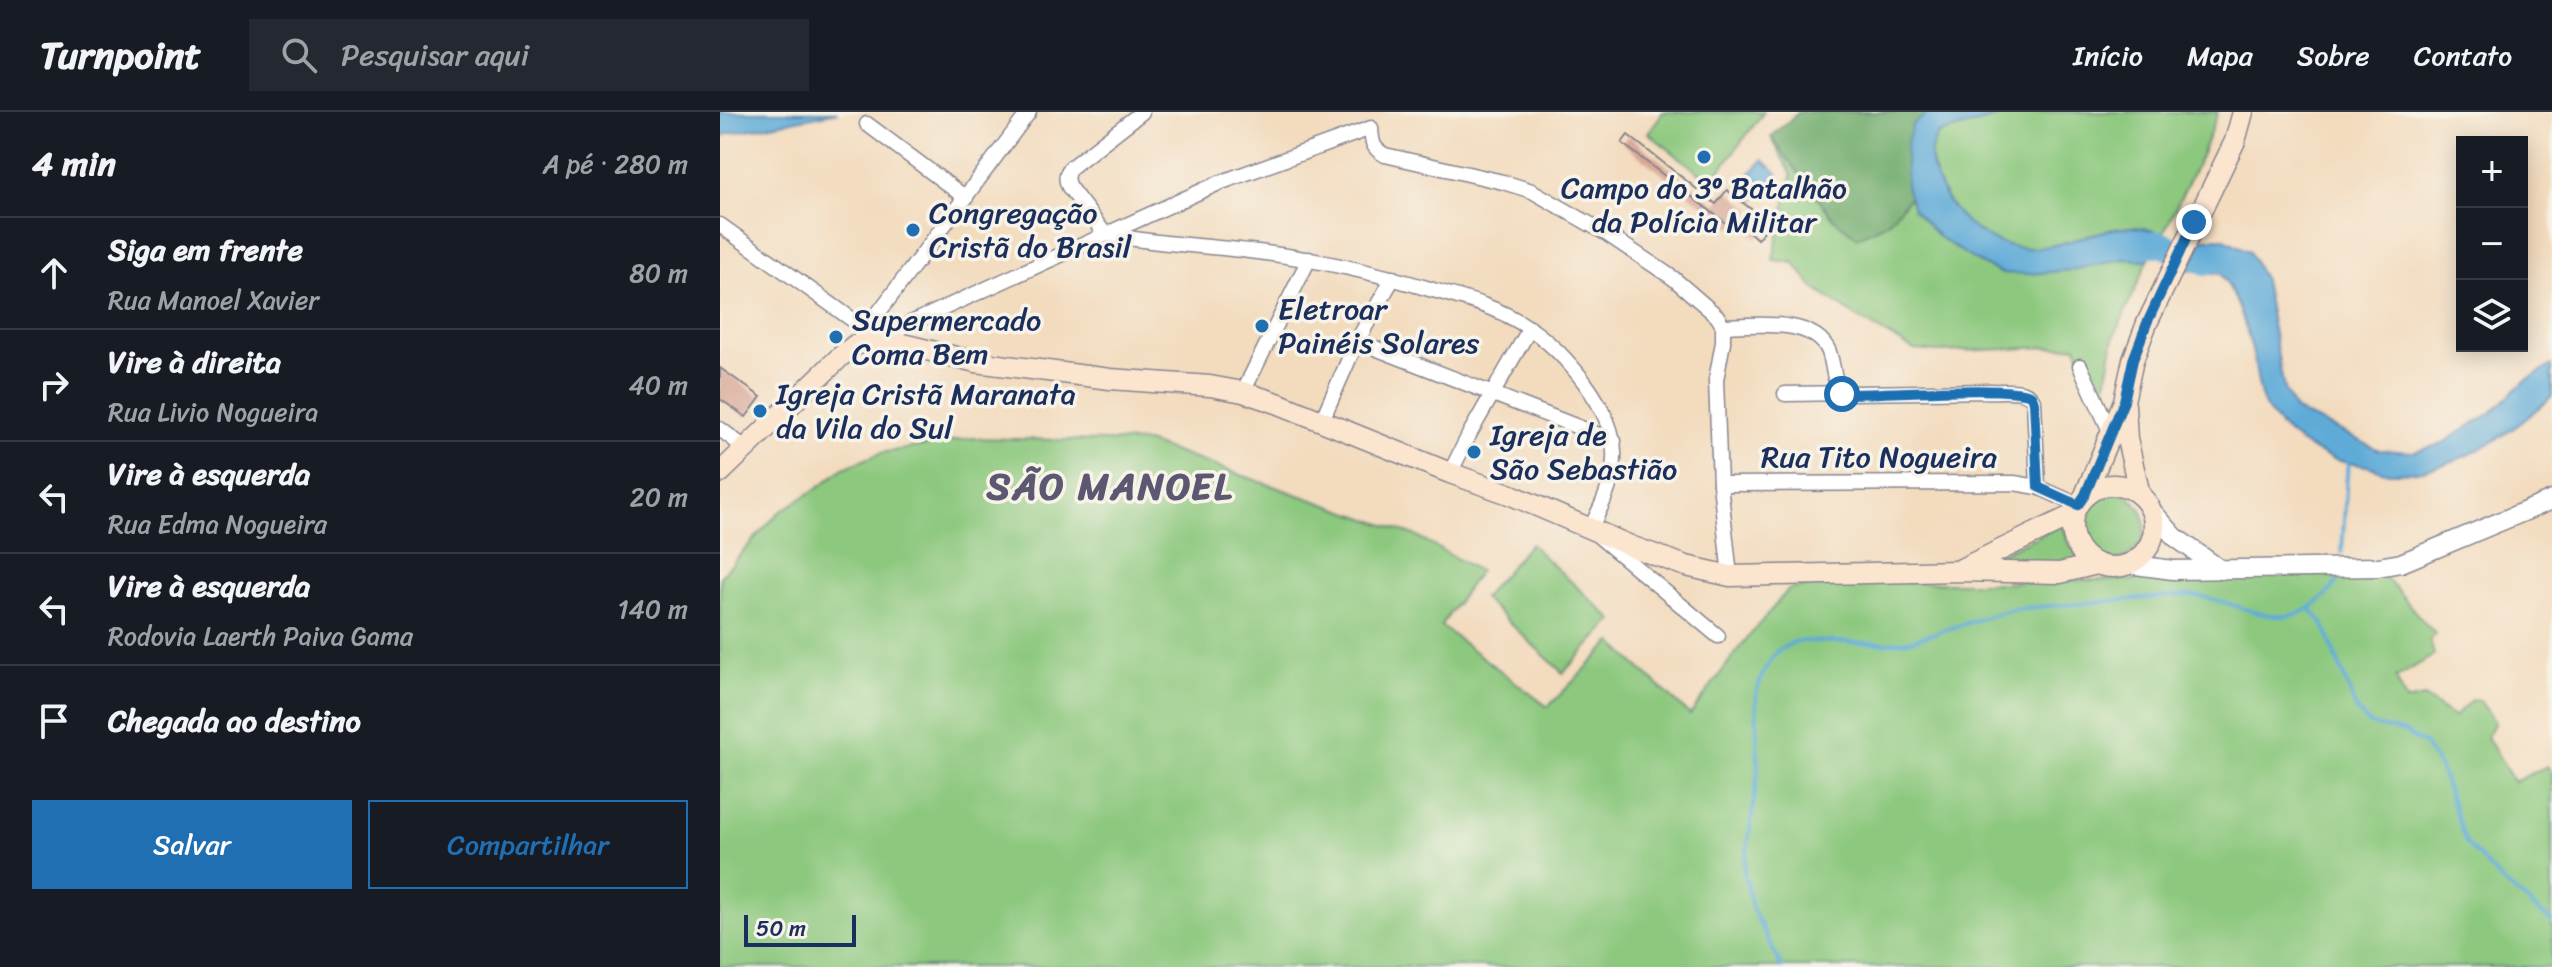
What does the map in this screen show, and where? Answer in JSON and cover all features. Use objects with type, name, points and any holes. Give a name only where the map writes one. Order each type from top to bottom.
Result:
[{"type":"main road","points":[[2124,401],[2127,439],[2145,503],[2154,523],[2153,536],[2148,548],[2139,557],[2128,564],[2107,567],[2086,557],[2078,547],[2073,535],[2079,505],[2124,401],[2133,360],[2163,287],[2235,141],[2243,112]]},
{"type":"main road","points":[[720,473],[840,357],[867,337],[976,362],[1243,392],[1509,494],[1633,547],[1686,566],[1730,576],[1958,571],[2060,573],[2097,564]]},
{"type":"main road","points":[[1958,571],[2079,505],[2108,485],[2119,486],[2145,503]]},
{"type":"street","points":[[867,337],[1029,112]]},
{"type":"street","points":[[1142,112],[1070,168],[1067,174],[1069,187],[1105,234],[1136,241],[1247,250],[1309,259],[1393,278],[1472,301],[1530,328],[1575,370],[1609,421],[1614,441],[1613,472],[1590,529],[1718,636]]},
{"type":"street","points":[[867,124],[966,198]]},
{"type":"street","points":[[867,337],[1219,183],[1371,128],[1372,144],[1385,155],[1503,182],[1532,191],[1559,205],[1673,278],[1705,304],[1723,326],[1716,380],[1720,484],[1730,576]]},
{"type":"street","points":[[720,225],[867,337]]},
{"type":"street","points":[[1243,392],[1309,259]]},
{"type":"street","points":[[1322,420],[1357,341],[1393,278]]},
{"type":"street","points":[[1723,326],[1775,323],[1813,335],[1829,352],[1833,380],[1842,394]]},
{"type":"street","points":[[1450,473],[1530,328]]},
{"type":"street","points":[[1357,341],[1614,441]]},
{"type":"street","points":[[2080,366],[2111,433]]},
{"type":"street","points":[[1785,394],[2026,392],[2032,396],[2034,407],[2038,487]]},
{"type":"street","points":[[720,429],[745,448]]},
{"type":"street","name":"Rua Tito Nogueira","points":[[1720,484],[2014,483],[2038,487],[2079,505]]},
{"type":"street","points":[[2128,564],[2173,570],[2378,567],[2401,563],[2552,500]]},
{"type":"street","points":[[2145,503],[2175,537],[2221,570]]},
{"type":"green space","name":"Campo do 3º Batalhão da Polícia Militar","points":[[1663,112],[1764,112],[1711,182],[1648,133]]},
{"type":"green space","points":[[1799,112],[1930,112],[1912,125],[1906,185],[1910,197],[1886,224],[1857,237],[1834,219],[1771,137]]},
{"type":"green space","points":[[2017,112],[2218,112],[2201,156],[2163,234],[2145,228],[2113,229],[2059,244],[2023,248],[1984,235],[1960,216],[1942,191],[1930,156],[1938,134]]},
{"type":"green space","points":[[1771,137],[1834,219],[1886,224],[1910,197],[1913,209],[1939,237],[2001,273],[2072,270],[2122,259],[2148,260],[2114,337],[2101,400],[2095,396],[2076,346],[1938,352],[1914,350],[1814,288],[1794,263],[1773,260],[1792,175]]},
{"type":"green space","points":[[971,438],[1146,442],[1414,535],[1479,571],[1441,626],[1548,707],[1612,642],[1690,715],[1739,648],[1788,590],[1841,578],[2011,583],[2378,572],[2436,634],[2430,640],[2434,655],[2396,678],[2406,701],[2424,697],[2454,717],[2471,700],[2480,701],[2495,722],[2487,737],[2514,782],[2547,766],[2552,773],[2552,967],[720,967],[720,577],[778,513],[843,468],[881,453]]},
{"type":"green space","points":[[2104,492],[2118,492],[2130,497],[2140,507],[2145,526],[2140,545],[2130,555],[2118,560],[2104,560],[2092,555],[2082,545],[2077,533],[2077,519],[2082,507],[2092,497]]},
{"type":"green space","points":[[2063,524],[2068,542],[2085,563],[1973,567]]},
{"type":"green space","points":[[1530,544],[1613,620],[1563,673],[1483,598]]},
{"type":"water","points":[[720,112],[838,112],[726,134],[720,139]]},
{"type":"water","points":[[1930,112],[2017,112],[1938,134],[1931,149],[1933,169],[1946,198],[1977,231],[2004,244],[2023,248],[2059,244],[2113,229],[2141,228],[2163,234],[2148,260],[2122,259],[2072,270],[2030,274],[2001,273],[1939,237],[1913,209],[1906,185],[1906,147],[1912,125]]},
{"type":"water","points":[[1763,160],[1778,174],[1754,199],[1739,185]]},
{"type":"water","points":[[2222,238],[2249,251],[2264,280],[2284,389],[2295,410],[2379,450],[2413,452],[2441,444],[2491,413],[2525,381],[2552,365],[2552,396],[2499,438],[2457,460],[2435,467],[2390,473],[2321,454],[2286,431],[2265,406],[2245,326],[2221,274],[2181,269],[2198,239]]},
{"type":"building","points":[[1628,135],[1716,204],[1727,190],[1751,209],[1735,230],[1622,143]]},
{"type":"building","points":[[1761,213],[1772,222],[1757,239],[1747,230]]},
{"type":"building","points":[[720,368],[761,397],[746,417],[720,399]]},
{"type":"waterway","points":[[2124,244],[2160,244],[2206,262]]},
{"type":"waterway","points":[[2342,552],[2348,459]]},
{"type":"waterway","points":[[1782,967],[1752,908],[1744,872],[1758,772],[1756,693],[1764,671],[1777,651],[1796,641],[1909,641],[2012,609],[2188,595],[2210,598],[2266,615],[2284,616],[2301,612],[2319,602],[2337,582]]},
{"type":"waterway","points":[[2310,608],[2324,625],[2357,711],[2369,723],[2403,731],[2425,745],[2440,768],[2466,843],[2501,880],[2552,922]]},
{"type":"place","name":"Campo do 3º Batalhão da Polícia Militar","points":[[1704,157]]},
{"type":"place","name":"Congregação Cristã do Brasil","points":[[913,230]]},
{"type":"place","name":"Eletroar Painéis Solares","points":[[1262,326]]},
{"type":"place","name":"Supermercado Coma Bem","points":[[836,337]]},
{"type":"place","name":"Igreja Cristã Maranata da Vila do Sul","points":[[760,411]]},
{"type":"place","name":"Igreja de São Sebastião","points":[[1474,452]]},
{"type":"district","name":"SÃO MANOEL","points":[[1110,486]]},
{"type":"route","points":[[1842,394],[2026,392],[2034,402],[2038,487],[2078,505],[2124,401],[2133,360],[2147,323],[2194,222]]}]
